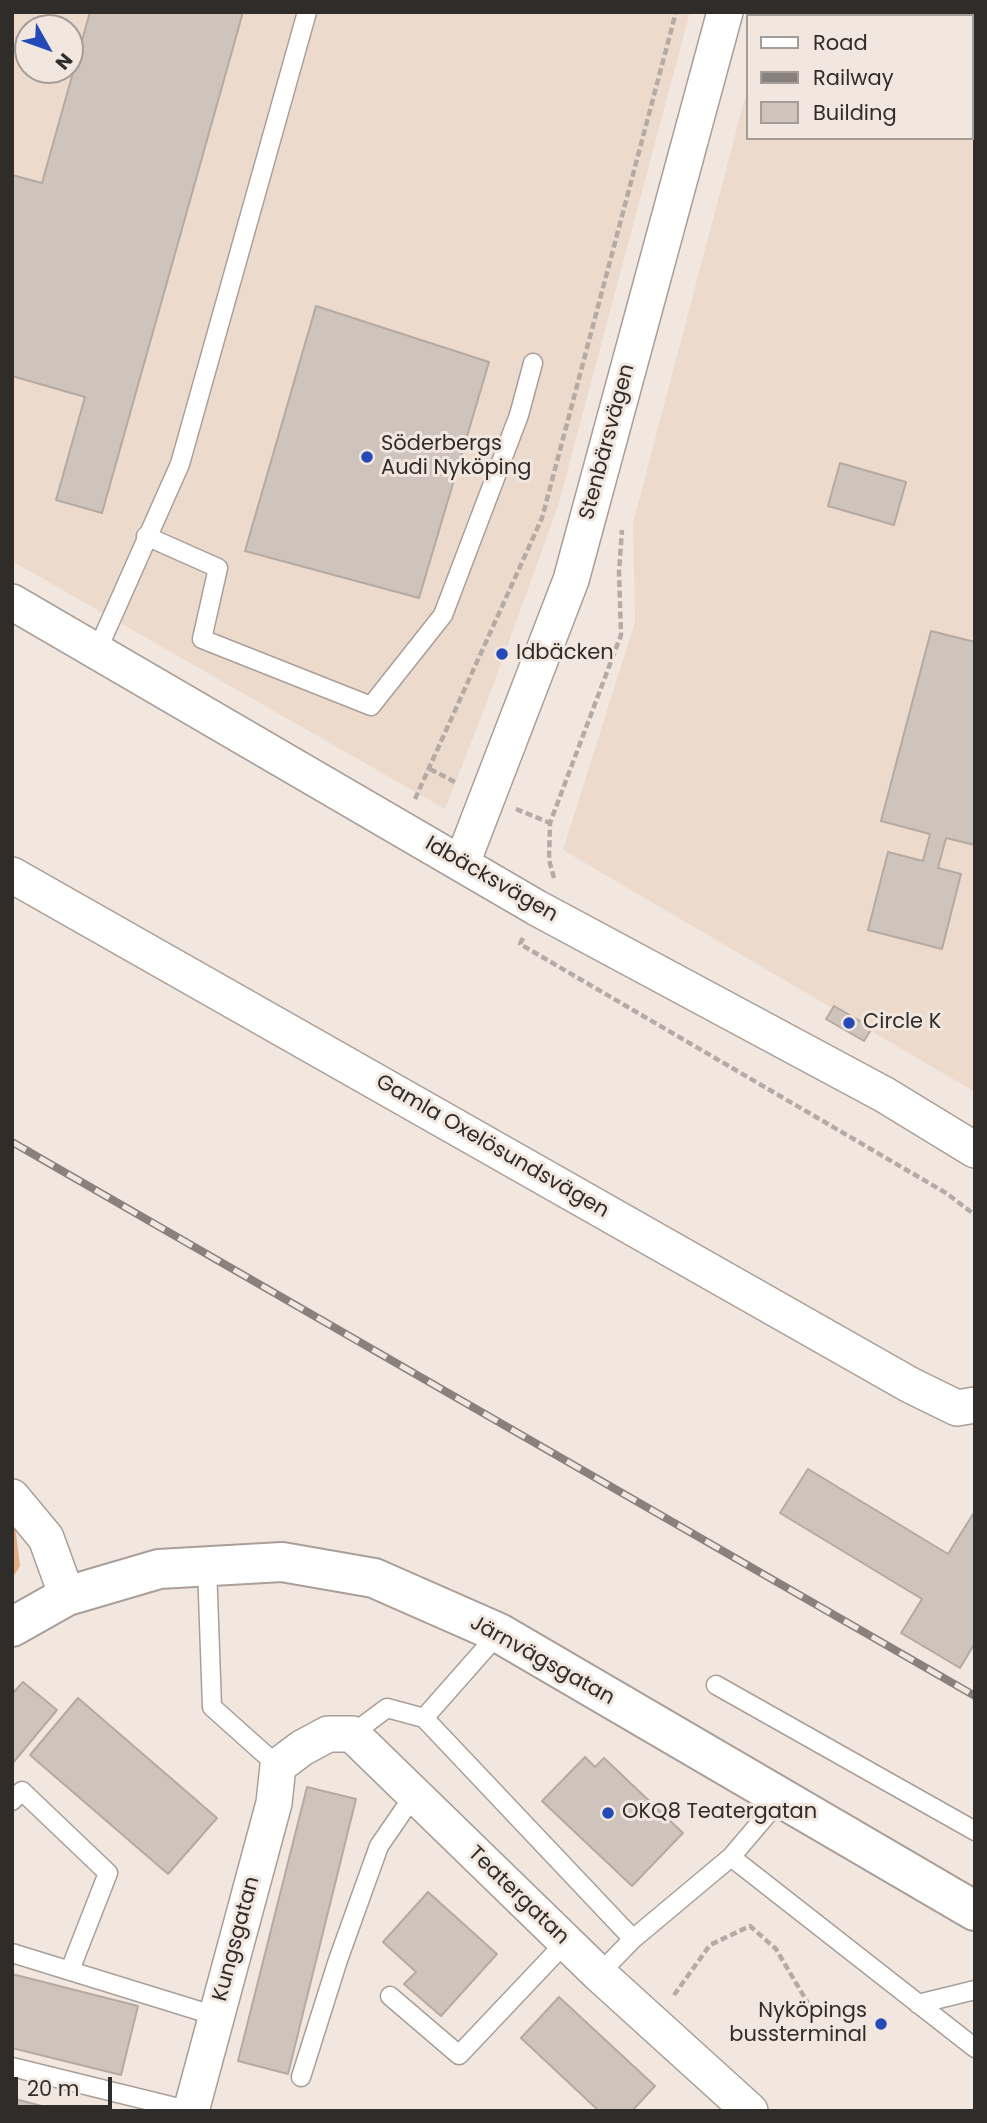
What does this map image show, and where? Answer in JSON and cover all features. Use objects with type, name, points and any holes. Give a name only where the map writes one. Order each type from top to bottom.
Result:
[{"type":"main road","name":"Järnvägsgatan","points":[[12,1627],[67,1596],[159,1569],[282,1562],[374,1578],[499,1633],[975,1911]]},
{"type":"street","name":"Stenbärsvägen","points":[[462,863],[571,580],[725,12]]},
{"type":"street","name":"Idbäcksvägen","points":[[12,602],[537,908],[885,1095],[975,1150]]},
{"type":"street","name":"Gamla Oxelösundsvägen","points":[[12,875],[910,1385],[957,1408],[975,1405]]},
{"type":"street","points":[[12,1497],[46,1538],[67,1596]]},
{"type":"street","points":[[278,1766],[327,1734],[352,1734]]},
{"type":"street","name":"Teatergatan","points":[[352,1734],[735,2106]]},
{"type":"street","name":"Kungsgatan","points":[[191,2111],[274,1802],[278,1766]]},
{"type":"lane","points":[[97,651],[180,464],[307,12]]},
{"type":"lane","points":[[146,536],[218,568],[202,639],[371,706],[443,615],[519,415],[533,363]]},
{"type":"lane","points":[[207,1566],[212,1707],[278,1766]]},
{"type":"lane","points":[[424,1718],[499,1633]]},
{"type":"lane","points":[[716,1685],[975,1831]]},
{"type":"lane","points":[[352,1734],[387,1708],[424,1718],[633,1939]]},
{"type":"lane","points":[[12,1801],[22,1791],[108,1873],[70,1970]]},
{"type":"lane","points":[[301,2077],[338,1960],[379,1846],[414,1795]]},
{"type":"lane","points":[[599,1974],[633,1939],[731,1857],[782,1797]]},
{"type":"lane","points":[[731,1857],[975,2048]]},
{"type":"lane","points":[[390,1996],[459,2055],[565,1942]]},
{"type":"lane","points":[[12,1953],[216,2016]]},
{"type":"lane","points":[[918,2004],[975,1990]]},
{"type":"lane","points":[[12,2067],[191,2111]]},
{"type":"path","points":[[430,769],[542,518],[676,12]]},
{"type":"path","points":[[550,823],[549,860],[554,878],[520,944],[946,1193],[975,1215]]},
{"type":"path","points":[[674,1995],[710,1945],[750,1926],[776,1950],[809,2005]]},
{"type":"shaded area","points":[[12,12],[690,12],[558,506],[445,809],[12,561]]},
{"type":"shaded area","name":"Idbäcken","points":[[975,12],[975,1092],[563,850],[635,622],[633,523],[746,94],[746,140],[973,140],[973,14],[768,14]]},
{"type":"shaded area","points":[[12,1523],[15,1525],[20,1566],[12,1579]]},
{"type":"building","points":[[90,12],[243,12],[102,513],[56,500],[85,397],[12,376],[12,175],[42,183],[70,84],[84,84],[84,33]]},
{"type":"building","name":"Söderbergs Audi Nyköping","points":[[316,306],[489,362],[419,598],[245,551]]},
{"type":"building","points":[[840,463],[906,482],[894,525],[828,506]]},
{"type":"building","points":[[931,631],[975,642],[975,845],[946,838],[938,868],[961,874],[942,949],[868,930],[888,852],[923,861],[930,834],[881,821]]},
{"type":"building","name":"Circle K","points":[[834,1006],[872,1028],[864,1041],[826,1019]]},
{"type":"building","points":[[808,1469],[948,1554],[975,1511],[975,1643],[960,1668],[901,1633],[922,1599],[780,1513]]},
{"type":"building","points":[[23,1682],[57,1710],[12,1764],[12,1694]]},
{"type":"building","points":[[78,1698],[217,1818],[168,1874],[30,1755]]},
{"type":"building","name":"OKQ8 Teatergatan","points":[[585,1757],[595,1767],[604,1758],[683,1833],[632,1886],[542,1801]]},
{"type":"building","points":[[307,1787],[356,1799],[288,2074],[238,2061]]},
{"type":"building","points":[[428,1892],[497,1954],[441,2016],[404,1984],[416,1972],[383,1942]]},
{"type":"building","points":[[12,1974],[138,2006],[121,2075],[12,2048]]},
{"type":"building","points":[[559,1997],[655,2086],[632,2111],[599,2111],[521,2038]]},
{"type":"building","points":[[15,2099],[61,2111],[12,2111]]},
{"type":"railway","points":[[12,1142],[975,1696]]},
{"type":"place","name":"Söderbergs Audi Nyköping","points":[[367,457]]},
{"type":"place","name":"Idbäcken","points":[[502,654]]},
{"type":"place","name":"Circle K","points":[[849,1023]]},
{"type":"place","name":"OKQ8 Teatergatan","points":[[608,1813]]},
{"type":"place","name":"Nyköpings bussterminal","points":[[881,2024]]}]
